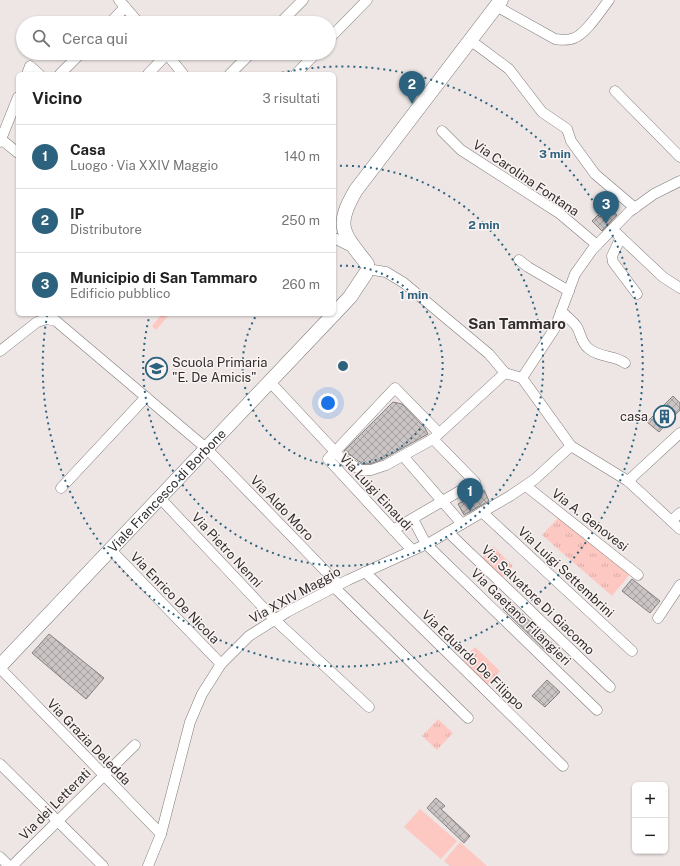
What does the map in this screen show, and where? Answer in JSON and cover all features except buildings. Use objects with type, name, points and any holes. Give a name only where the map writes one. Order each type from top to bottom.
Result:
[{"type":"street","points":[[287,16],[303,0]]},
{"type":"street","points":[[336,32],[367,0]]},
{"type":"street","points":[[609,0],[581,34],[574,38],[565,40],[555,39],[499,3],[356,190],[345,208],[342,227],[349,241],[369,269],[386,272],[404,283],[489,354],[505,373],[522,378],[571,446],[628,481],[680,529]]},
{"type":"street","points":[[114,16],[122,4],[133,16]]},
{"type":"street","points":[[470,40],[509,69],[542,112],[567,129],[571,141],[595,174],[635,208]]},
{"type":"street","points":[[62,72],[74,60]]},
{"type":"street","points":[[150,72],[161,60]]},
{"type":"street","points":[[172,60],[181,72]]},
{"type":"street","points":[[232,72],[244,60]]},
{"type":"street","points":[[298,72],[309,60]]},
{"type":"street","points":[[28,72],[30,66],[37,72]]},
{"type":"street","points":[[615,91],[680,157]]},
{"type":"street","points":[[16,102],[1,140],[16,151]]},
{"type":"street","name":"Via Carolina Fontana","points":[[442,131],[461,150],[559,213],[597,245]]},
{"type":"street","points":[[522,378],[555,328],[575,274],[597,245],[635,208],[654,194],[680,181]]},
{"type":"street","points":[[612,229],[663,277],[680,288]]},
{"type":"street","points":[[621,237],[612,256],[613,262],[637,294]]},
{"type":"street","points":[[336,239],[355,249]]},
{"type":"street","points":[[520,260],[528,267],[569,291]]},
{"type":"street","name":"Viale Francesco di Borbone","points":[[336,312],[350,297],[369,269]]},
{"type":"street","points":[[561,311],[575,325],[579,331],[579,337],[587,348],[596,354],[620,359],[625,364]]},
{"type":"street","name":"Viale Francesco di Borbone","points":[[0,667],[110,549],[332,316]]},
{"type":"street","name":"Via Aldo Moro","points":[[0,351],[37,322],[47,319],[56,321],[206,448],[336,586],[468,718]]},
{"type":"street","points":[[270,382],[350,465],[361,470],[371,470],[384,466],[436,436],[505,373]]},
{"type":"street","points":[[335,451],[395,388],[475,482],[393,530]]},
{"type":"street","points":[[61,488],[146,397]]},
{"type":"street","points":[[628,481],[680,433]]},
{"type":"street","name":"Via XXIV Maggio","points":[[148,866],[161,834],[190,722],[202,694],[221,664],[249,636],[336,586],[426,544],[462,524],[526,486],[571,446]]},
{"type":"street","name":"Via Luigi Einaudi","points":[[335,451],[328,459],[412,550]]},
{"type":"street","points":[[403,456],[462,524]]},
{"type":"street","name":"Via A. Genovesi","points":[[526,486],[638,575]]},
{"type":"street","name":"Via Pietro Nenni","points":[[160,498],[275,620],[369,707]]},
{"type":"street","name":"Via Luigi Settembrini","points":[[482,512],[632,652]]},
{"type":"street","points":[[671,521],[680,513]]},
{"type":"street","name":"Via Gaetano Filangieri","points":[[413,519],[426,544],[597,710]]},
{"type":"street","name":"Via Salvatore Di Giacomo","points":[[448,532],[610,687]]},
{"type":"street","name":"Via Enrico De Nicola","points":[[110,549],[221,664]]},
{"type":"street","name":"Via Eduardo De Filippo","points":[[365,572],[563,766]]},
{"type":"street","points":[[658,618],[680,585]]},
{"type":"street","name":"Via Grazia Deledda","points":[[0,667],[103,776],[161,834]]},
{"type":"street","name":"Via dei Letterati","points":[[12,866],[135,745]]},
{"type":"street","points":[[0,764],[103,866]]},
{"type":"street","points":[[0,857],[9,866]]},
{"type":"green space","points":[[160,316],[168,316],[156,330],[152,326]]},
{"type":"green space","points":[[558,518],[630,574],[612,596],[542,535]]},
{"type":"green space","points":[[493,546],[513,566],[501,579],[480,560]]},
{"type":"green space","points":[[475,647],[500,671],[487,685],[461,661]]},
{"type":"green space","points":[[438,719],[453,733],[437,750],[422,736]]},
{"type":"green space","points":[[420,809],[457,841],[441,859],[404,827]]},
{"type":"green space","points":[[460,842],[487,866],[450,866],[444,861]]},
{"type":"place","name":"IP","points":[[412,104]]},
{"type":"place","name":"Municipio di San Tammaro","points":[[606,224]]},
{"type":"place","name":"Scuola Primaria \"E. De Amicis\"","points":[[157,369]]},
{"type":"place","name":"casa","points":[[664,416]]},
{"type":"place","name":"Casa","points":[[470,511]]},
{"type":"district","name":"San Tammaro","points":[[517,323]]}]
